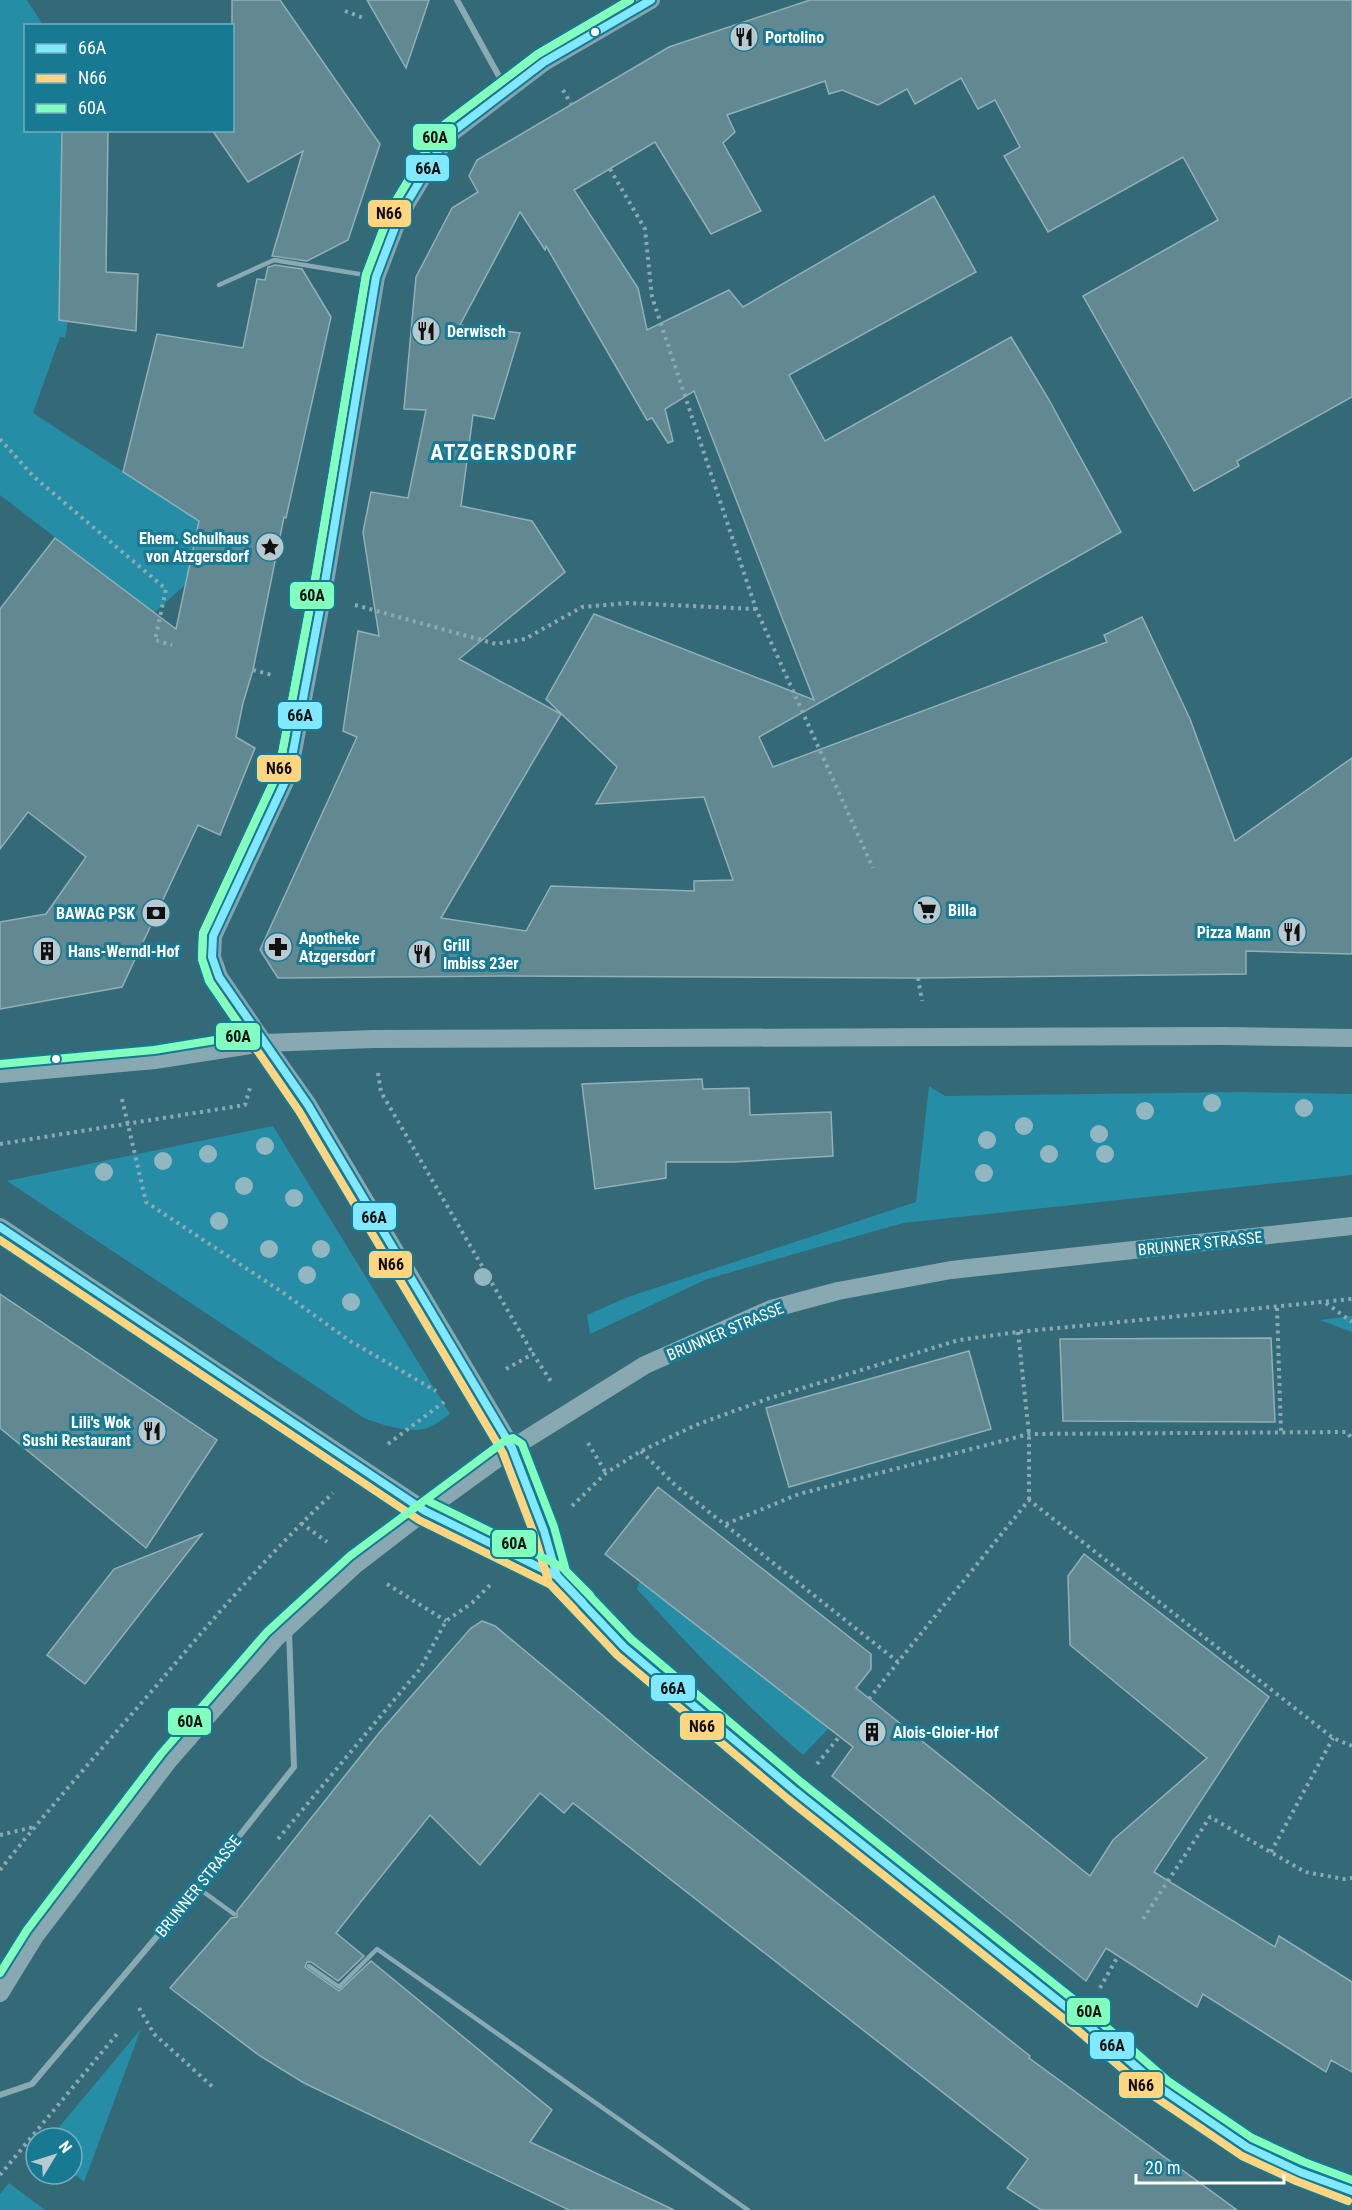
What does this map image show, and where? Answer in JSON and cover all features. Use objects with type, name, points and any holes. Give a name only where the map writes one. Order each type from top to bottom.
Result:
[{"type":"main road","points":[[557,1576],[544,1531],[512,1448],[308,1105],[219,978],[212,957],[213,936],[289,773],[323,596],[376,277],[400,214],[447,136],[544,62],[651,0]]},
{"type":"main road","points":[[1,1074],[155,1060],[264,1043],[373,1039],[1189,1036],[1352,1038]]},
{"type":"main road","name":"BRUNNER STRASSE","points":[[0,1993],[35,1936],[169,1760],[275,1639],[356,1564],[425,1511],[512,1448],[645,1365],[771,1309],[838,1291],[951,1270],[1352,1226]]},
{"type":"main road","points":[[0,1227],[425,1511],[518,1559],[557,1576],[624,1647],[795,1791],[1072,2012],[1162,2089],[1247,2147],[1300,2172],[1352,2191]]},
{"type":"street","points":[[457,0],[506,89]]},
{"type":"street","name":"BRUNNER STRASSE","points":[[0,2095],[32,2084],[198,1888],[294,1767],[288,1627]]},
{"type":"lane","points":[[219,285],[274,260],[376,277]]},
{"type":"lane","points":[[198,1888],[234,1914]]},
{"type":"lane","points":[[309,1966],[339,1987],[377,1949],[748,2210]]},
{"type":"path","points":[[345,11],[366,19]]},
{"type":"path","points":[[610,169],[645,230],[652,297],[756,609],[873,868]]},
{"type":"path","points":[[0,439],[33,476],[166,589],[155,640],[172,645]]},
{"type":"path","points":[[323,596],[496,644],[525,639],[582,607],[628,603],[756,609]]},
{"type":"path","points":[[373,1039],[381,1092],[533,1354]]},
{"type":"path","points":[[0,1144],[244,1105],[264,1043]]},
{"type":"path","points":[[113,1064],[146,1202],[282,1292],[350,1341],[449,1399]]},
{"type":"path","points":[[544,1531],[606,1473],[641,1451],[696,1425],[767,1399],[959,1341],[1018,1332],[1352,1299]]},
{"type":"path","points":[[1326,1302],[1352,1322]]},
{"type":"path","points":[[1277,1308],[1281,1432]]},
{"type":"path","points":[[869,1699],[1029,1500],[1029,1434],[1018,1332]]},
{"type":"path","points":[[726,1524],[799,1494],[1029,1434],[1347,1432],[1352,1439]]},
{"type":"path","points":[[641,1451],[675,1485],[898,1662]]},
{"type":"path","points":[[1029,1500],[1333,1738],[1352,1746]]},
{"type":"path","points":[[0,1870],[35,1826],[227,1604],[301,1523]]},
{"type":"path","points":[[1271,1852],[1333,1738]]},
{"type":"path","points":[[1143,1919],[1210,1817],[1305,1872],[1344,1879],[1352,1878]]},
{"type":"path","points":[[0,1834],[35,1826]]},
{"type":"path","points":[[139,2008],[154,2034],[214,2088]]},
{"type":"shaded area","points":[[0,0],[27,0],[42,24],[24,24],[24,132],[62,132],[59,319],[68,321],[65,338],[60,337],[33,413],[199,521],[185,585],[154,613],[0,495]]},
{"type":"shaded area","points":[[929,1086],[945,1096],[1244,1092],[1352,1094],[1352,1175],[903,1223],[707,1279],[590,1334],[587,1315],[628,1297],[916,1202]]},
{"type":"shaded area","points":[[273,1126],[450,1414],[433,1426],[406,1430],[364,1418],[7,1181]]},
{"type":"shaded area","points":[[1352,1316],[1352,1332],[1320,1320]]},
{"type":"shaded area","points":[[640,1581],[829,1728],[803,1755],[677,1632],[637,1589]]},
{"type":"shaded area","points":[[141,2029],[84,2182],[84,2126],[60,2126]]},
{"type":"shaded area","points":[[9,2183],[45,2210],[0,2210],[0,2194]]},
{"type":"building","points":[[232,0],[280,0],[380,144],[348,240],[307,261],[272,256],[303,151],[248,182],[213,132],[234,132],[234,24],[232,24]]},
{"type":"building","points":[[367,0],[429,0],[406,68]]},
{"type":"building","points":[[810,0],[1352,0],[1352,397],[1237,461],[1239,466],[1194,491],[1083,296],[1218,220],[1183,157],[1048,232],[1004,156],[1020,147],[995,100],[978,109],[961,78],[915,104],[907,89],[878,105],[842,90],[829,94],[825,81],[727,115],[735,132],[723,143],[761,211],[711,234],[655,142],[574,190],[638,288],[647,330],[729,290],[743,307],[934,196],[976,272],[789,375],[825,441],[1011,337],[1048,398],[1121,532],[759,737],[773,767],[1107,642],[1104,635],[1142,617],[1190,719],[1235,841],[1352,758],[1352,954],[1246,951],[1246,974],[918,978],[504,976],[278,978],[260,950],[357,737],[343,731],[358,631],[379,636],[363,532],[371,492],[408,498],[426,410],[404,409],[416,277],[452,208],[478,192],[469,176],[477,160],[669,47]],"holes":[[[520,212],[545,250],[546,246],[647,420],[652,418],[668,443],[673,441],[665,409],[694,391],[814,700],[594,614],[546,699],[617,767],[596,804],[704,797],[733,880],[694,881],[694,891],[551,886],[526,931],[441,918],[561,714],[459,659],[565,572],[532,521],[461,506],[473,415],[494,419],[520,333],[460,325]]]},
{"type":"building","points":[[62,132],[108,132],[106,272],[138,274],[136,331],[59,320]]},
{"type":"building","points":[[275,265],[302,269],[331,317],[236,737],[255,748],[220,835],[198,825],[122,987],[0,1009],[0,922],[46,914],[86,857],[28,812],[0,849],[0,609],[55,538],[176,629],[199,521],[123,472],[157,334],[243,348],[257,279],[265,280],[268,267]]},
{"type":"building","points":[[702,1079],[703,1089],[749,1088],[750,1115],[831,1112],[833,1156],[734,1162],[666,1162],[666,1178],[595,1189],[582,1084]]},
{"type":"building","points":[[0,1294],[217,1440],[146,1548],[0,1428]]},
{"type":"building","points":[[1271,1338],[1275,1422],[1063,1421],[1060,1339]]},
{"type":"building","points":[[969,1351],[991,1429],[789,1487],[766,1408]]},
{"type":"building","points":[[658,1487],[871,1654],[871,1669],[856,1688],[1090,1876],[1113,1840],[1207,1758],[1070,1645],[1068,1576],[1084,1554],[1269,1697],[1154,1872],[1275,1947],[1279,1936],[1352,1982],[1352,2072],[1331,2060],[1326,2072],[1203,1994],[1197,2007],[1106,1948],[1086,1981],[832,1776],[853,1747],[605,1554]]},
{"type":"building","points":[[202,1534],[85,1684],[47,1655],[114,1569]]},
{"type":"building","points":[[482,1621],[495,1626],[649,1754],[1030,2056],[1029,2058],[1237,2210],[1041,2210],[1007,2188],[1028,2159],[573,1803],[564,1813],[540,1793],[480,1865],[430,1815],[336,1933],[364,1956],[338,1981],[311,1962],[307,1962],[305,1967],[339,1991],[371,1961],[552,2110],[530,2142],[674,2210],[569,2210],[304,2083],[260,2056],[170,1988],[231,1918],[237,1917],[237,1911],[379,1733],[471,1628]]},
{"type":"transit line","name":"N66","points":[[630,0],[538,54],[440,128],[391,209],[366,275],[315,580],[279,770],[203,933],[202,959],[210,982],[299,1111],[503,1453],[534,1534],[549,1583],[617,1655],[788,1799],[1074,2027],[1155,2097],[1242,2156],[1296,2181],[1348,2201]]},
{"type":"transit line","name":"60A","points":[[0,1064],[154,1050],[246,1035],[209,981],[202,959],[203,934],[279,770],[315,580],[366,275],[391,209],[440,128],[538,54],[630,0]]},
{"type":"transit line","name":"66A","points":[[651,0],[544,62],[447,136],[400,214],[376,277],[325,582],[289,773],[213,936],[212,957],[219,977],[308,1105],[512,1448],[544,1531],[557,1576],[624,1647],[795,1791],[1081,2019],[1162,2089],[1247,2147],[1300,2172],[1352,2191]]},
{"type":"transit line","name":"66A","points":[[0,1227],[425,1511],[557,1576],[582,1602]]},
{"type":"transit line","name":"N66","points":[[0,1240],[419,1520],[551,1585],[574,1609]]},
{"type":"transit line","name":"60A","points":[[0,1973],[27,1930],[161,1754],[267,1632],[350,1556],[506,1440],[513,1438],[522,1444],[554,1527],[566,1571],[631,1639],[802,1783],[1088,2011],[1168,2081],[1252,2138],[1304,2162],[1352,2180]]},
{"type":"transit line","name":"60A","points":[[430,1502],[562,1567],[590,1595]]},
{"type":"place","name":"Portolino","points":[[744,37]]},
{"type":"place","name":"Derwisch","points":[[426,331]]},
{"type":"place","name":"Ehem. Schulhaus von Atzgersdorf","points":[[270,547]]},
{"type":"place","name":"Billa","points":[[927,910]]},
{"type":"place","name":"BAWAG PSK","points":[[156,913]]},
{"type":"place","name":"Pizza Mann","points":[[1292,932]]},
{"type":"place","name":"Apotheke Atzgersdorf","points":[[278,947]]},
{"type":"place","name":"Hans-Werndl-Hof","points":[[47,951]]},
{"type":"place","name":"Grill Imbiss 23er","points":[[422,954]]},
{"type":"place","name":"Lili's Wok Sushi Restaurant","points":[[152,1431]]},
{"type":"place","name":"Alois-Gloier-Hof","points":[[872,1732]]},
{"type":"district","name":"ATZGERSDORF","points":[[504,452]]}]
